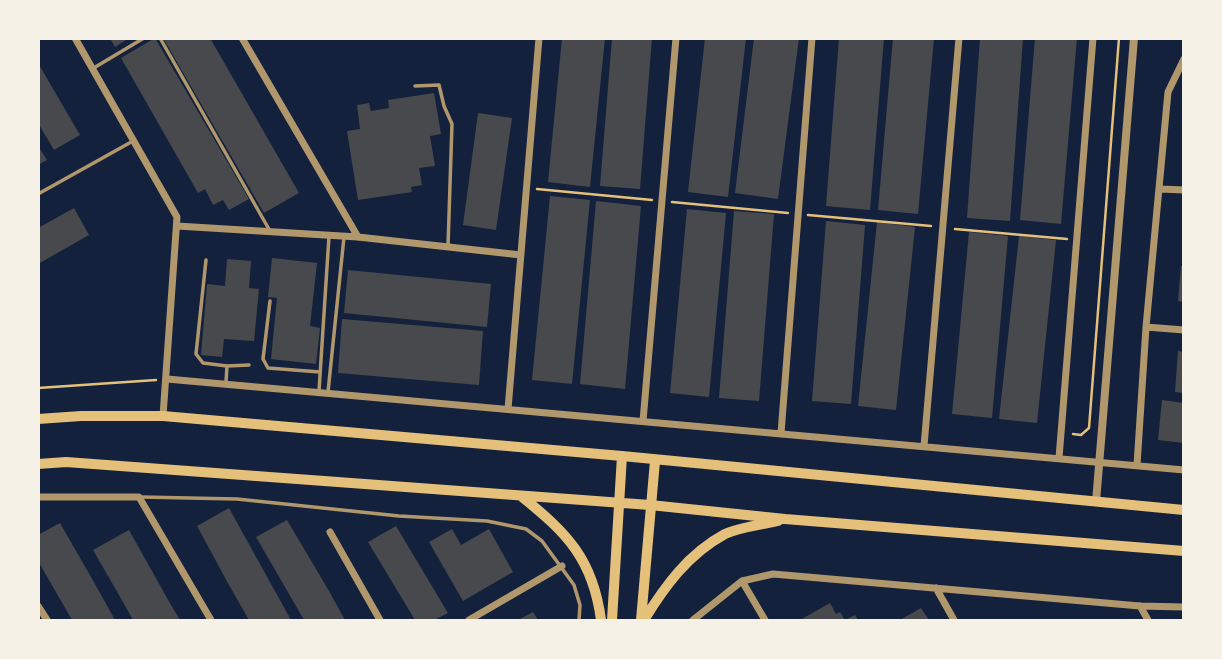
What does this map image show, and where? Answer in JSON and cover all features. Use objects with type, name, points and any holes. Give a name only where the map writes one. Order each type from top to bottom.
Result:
[{"type":"main road","points":[[38,419],[163,416],[622,456],[1184,510]]},
{"type":"main road","points":[[612,621],[622,456]]},
{"type":"main road","points":[[643,621],[655,461]]},
{"type":"main road","points":[[38,464],[65,462],[521,495],[1184,551]]},
{"type":"main road","points":[[521,495],[556,524],[581,556],[597,593],[601,621]]},
{"type":"main road","points":[[643,621],[665,586],[694,554],[727,533],[785,519]]},
{"type":"street","points":[[75,38],[177,218],[163,416]]},
{"type":"street","points":[[242,38],[358,237]]},
{"type":"street","points":[[508,409],[539,38]]},
{"type":"street","points":[[643,421],[676,38]]},
{"type":"street","points":[[781,433],[812,38]]},
{"type":"street","points":[[924,446],[959,38]]},
{"type":"street","points":[[1059,458],[1093,38]]},
{"type":"street","points":[[1096,502],[1134,38]]},
{"type":"street","points":[[1137,466],[1146,327],[1168,92],[1184,59]]},
{"type":"street","points":[[1161,189],[1184,190]]},
{"type":"street","points":[[177,226],[358,237],[521,255]]},
{"type":"street","points":[[1146,327],[1184,330]]},
{"type":"street","points":[[167,379],[1184,470]]},
{"type":"street","points":[[38,497],[138,496],[211,621]]},
{"type":"street","points":[[330,532],[380,621]]},
{"type":"street","points":[[469,621],[562,566]]},
{"type":"street","points":[[693,620],[742,581],[773,574],[1140,606],[1184,607]]},
{"type":"street","points":[[742,581],[765,621]]},
{"type":"street","points":[[936,588],[954,621]]},
{"type":"street","points":[[38,606],[47,621]]},
{"type":"street","points":[[1140,606],[1149,621]]},
{"type":"lane","points":[[92,69],[144,38]]},
{"type":"lane","points":[[160,38],[271,232]]},
{"type":"lane","points":[[415,86],[439,85],[452,124],[448,246]]},
{"type":"lane","points":[[38,194],[133,141]]},
{"type":"lane","points":[[318,393],[329,236]]},
{"type":"lane","points":[[328,394],[344,237]]},
{"type":"lane","points":[[206,260],[196,354],[203,363],[249,365]]},
{"type":"lane","points":[[270,301],[263,359],[268,368],[320,372]]},
{"type":"lane","points":[[226,384],[227,366]]},
{"type":"lane","points":[[138,496],[237,499],[487,522],[526,529],[542,541],[574,585],[580,605],[579,621]]},
{"type":"path","points":[[1061,433],[1081,435],[1089,428],[1119,38]]},
{"type":"path","points":[[38,388],[167,379]]},
{"type":"building","points":[[110,38],[129,38],[115,47]]},
{"type":"building","points":[[155,38],[249,199],[229,210],[223,200],[213,205],[205,189],[198,193],[121,58]]},
{"type":"building","points":[[163,38],[210,38],[299,193],[264,213]]},
{"type":"building","points":[[562,38],[605,38],[590,187],[548,182]]},
{"type":"building","points":[[612,38],[652,38],[640,189],[600,186]]},
{"type":"building","points":[[705,38],[746,38],[728,197],[688,192]]},
{"type":"building","points":[[754,38],[799,38],[778,199],[735,193]]},
{"type":"building","points":[[839,38],[884,38],[870,210],[826,206]]},
{"type":"building","points":[[893,38],[934,38],[918,214],[878,210]]},
{"type":"building","points":[[980,38],[1023,38],[1010,221],[967,218]]},
{"type":"building","points":[[1035,38],[1077,38],[1061,224],[1020,220]]},
{"type":"building","points":[[38,63],[80,135],[54,150],[38,123]]},
{"type":"building","points":[[434,93],[441,134],[430,136],[435,166],[419,168],[422,185],[411,187],[412,192],[358,200],[347,131],[360,129],[357,105],[369,103],[371,111],[389,108],[388,100]]},
{"type":"building","points":[[478,113],[512,118],[496,230],[463,225]]},
{"type":"building","points":[[38,146],[47,160],[38,165]]},
{"type":"building","points":[[550,196],[590,200],[572,384],[532,380]]},
{"type":"building","points":[[596,201],[641,206],[625,389],[580,384]]},
{"type":"building","points":[[74,208],[89,235],[38,264],[38,228]]},
{"type":"building","points":[[687,209],[726,213],[709,397],[670,393]]},
{"type":"building","points":[[734,211],[774,214],[759,401],[719,398]]},
{"type":"building","points":[[826,221],[865,225],[851,404],[812,401]]},
{"type":"building","points":[[877,222],[915,227],[896,410],[858,406]]},
{"type":"building","points":[[969,232],[1008,236],[992,418],[952,414]]},
{"type":"building","points":[[1019,236],[1056,240],[1037,423],[999,419]]},
{"type":"building","points":[[272,258],[317,263],[310,326],[320,328],[316,364],[271,359],[277,298],[268,297]]},
{"type":"building","points":[[227,259],[251,261],[249,288],[259,289],[254,341],[224,339],[222,357],[201,355],[207,284],[225,286]]},
{"type":"building","points":[[1181,266],[1184,266],[1184,302],[1178,301]]},
{"type":"building","points":[[348,270],[491,284],[487,327],[344,313]]},
{"type":"building","points":[[342,319],[483,331],[479,385],[338,373]]},
{"type":"building","points":[[1178,351],[1184,352],[1184,393],[1175,392]]},
{"type":"building","points":[[1162,400],[1184,403],[1184,443],[1158,440]]},
{"type":"building","points":[[229,508],[291,620],[249,620],[229,585],[197,526]]},
{"type":"building","points":[[287,520],[345,620],[304,620],[256,537]]},
{"type":"building","points":[[60,523],[115,620],[72,620],[38,561],[38,535]]},
{"type":"building","points":[[396,526],[448,613],[434,620],[415,620],[368,542]]},
{"type":"building","points":[[452,529],[461,545],[489,529],[513,572],[463,601],[429,542]]},
{"type":"building","points":[[129,530],[180,620],[133,620],[93,550]]},
{"type":"building","points":[[830,603],[836,614],[840,612],[845,620],[800,620]]},
{"type":"building","points":[[921,608],[929,620],[900,620]]},
{"type":"building","points":[[533,612],[538,620],[518,620]]},
{"type":"building","points":[[855,615],[858,620],[845,620]]}]
